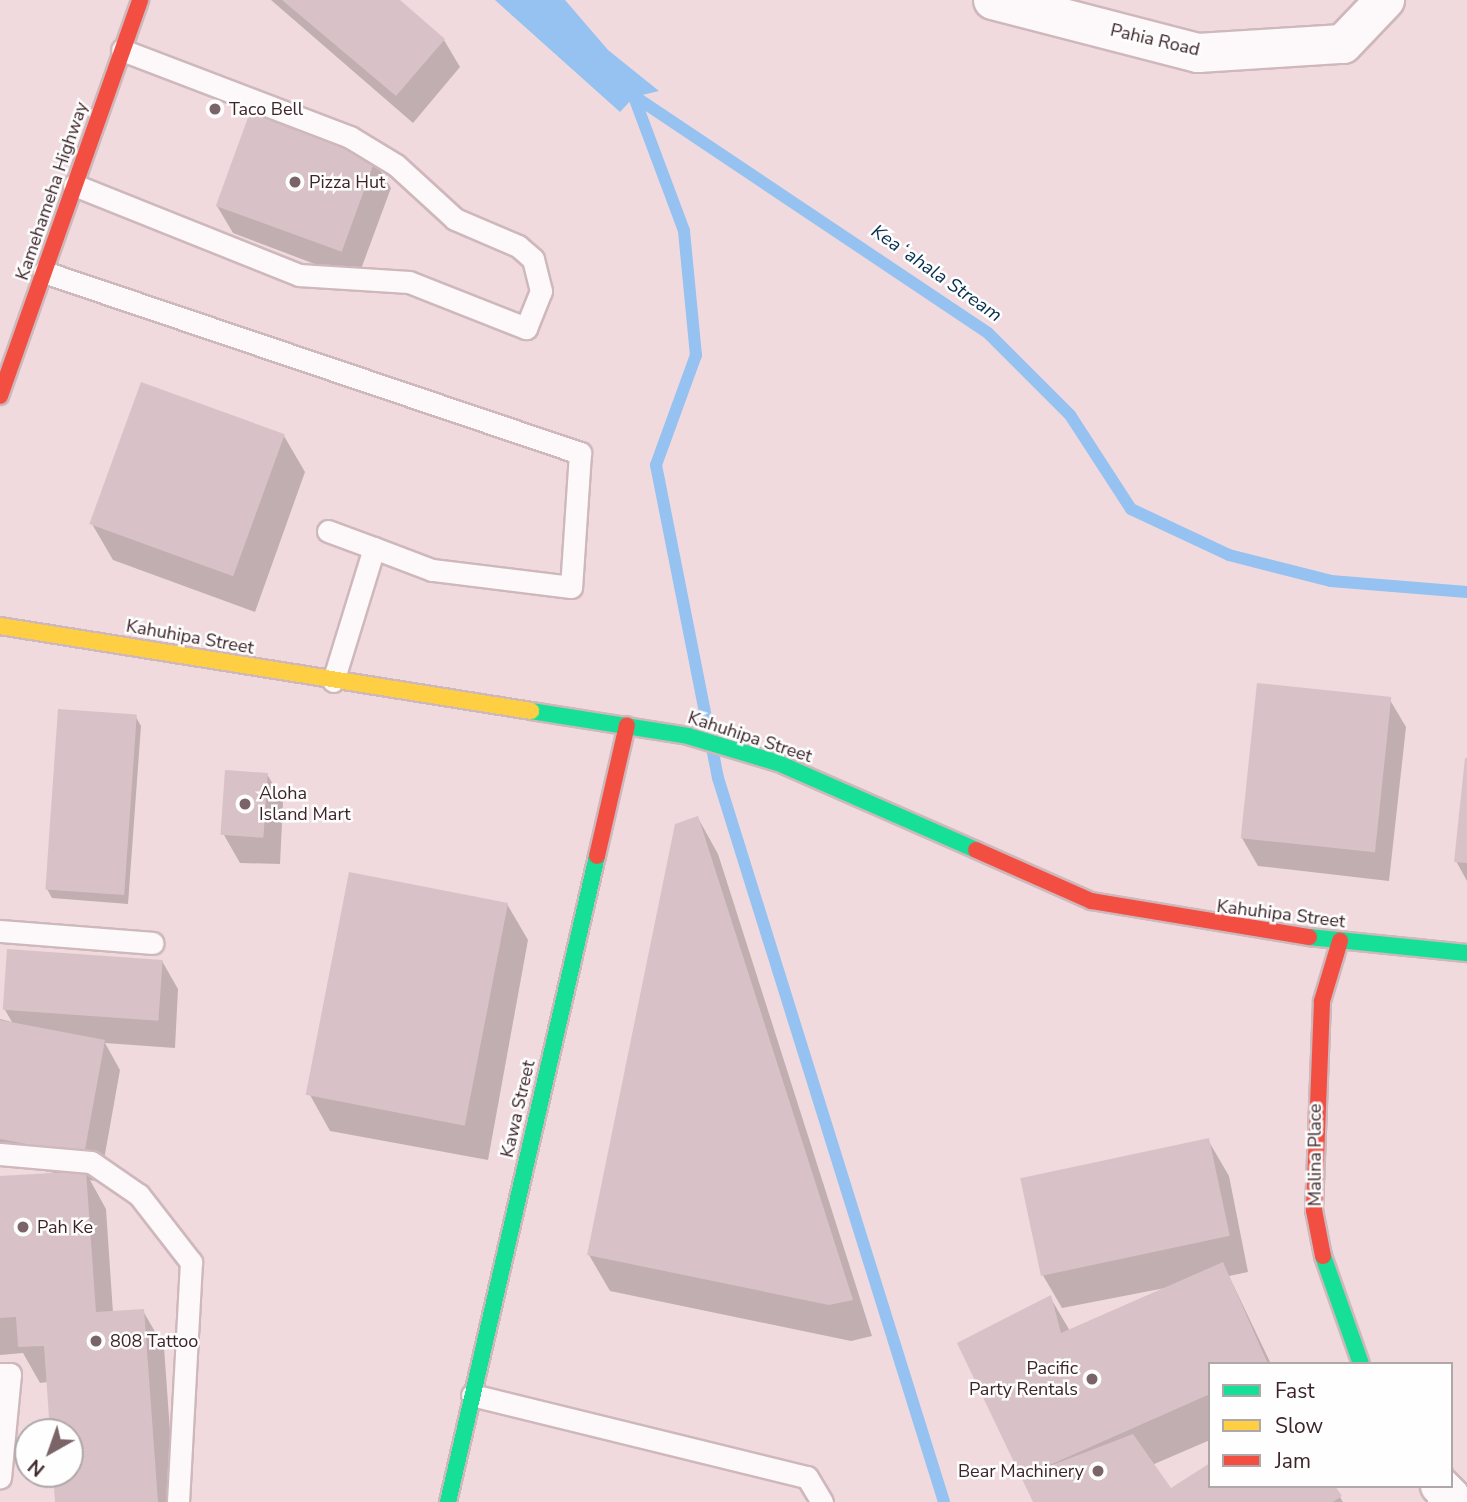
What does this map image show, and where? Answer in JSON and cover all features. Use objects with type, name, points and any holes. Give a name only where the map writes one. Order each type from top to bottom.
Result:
[{"type":"street","name":"Kamehameha Highway","points":[[0,396],[140,0]]},
{"type":"street","name":"Pahia Road","points":[[993,0],[1198,53],[1343,44],[1385,0]]},
{"type":"street","name":"Kahuhipa Street","points":[[0,626],[688,736],[778,763],[1091,901],[1163,918],[1340,941],[1467,953]]},
{"type":"street","name":"Kawa Street","points":[[449,1502],[627,725]]},
{"type":"street","name":"Malina Place","points":[[1340,941],[1322,1001],[1314,1210],[1325,1269],[1360,1362]]},
{"type":"street","points":[[1442,1488],[1455,1502]]},
{"type":"lane","points":[[74,185],[299,275],[409,282],[526,328],[541,291],[541,274],[517,246],[455,219],[396,165],[350,137],[122,50]]},
{"type":"lane","points":[[44,272],[580,453],[571,587],[432,570],[328,531]]},
{"type":"lane","points":[[333,681],[374,548]]},
{"type":"lane","points":[[0,931],[153,943]]},
{"type":"lane","points":[[0,1154],[91,1162],[139,1195],[191,1262],[177,1502]]},
{"type":"lane","points":[[0,1374],[10,1374],[0,1478]]},
{"type":"lane","points":[[472,1395],[807,1477],[822,1502]]},
{"type":"water","points":[[495,0],[565,0],[608,50],[659,91],[634,97],[620,112]]},
{"type":"building","points":[[282,0],[400,0],[445,39],[396,96]]},
{"type":"building","name":"Pizza Hut","points":[[250,112],[376,158],[342,252],[216,206]]},
{"type":"building","points":[[141,382],[285,434],[233,576],[89,524]]},
{"type":"building","points":[[1257,683],[1391,697],[1375,852],[1241,838]]},
{"type":"building","points":[[58,709],[137,715],[124,895],[45,890]]},
{"type":"building","points":[[1467,758],[1467,863],[1454,862]]},
{"type":"building","name":"Aloha Island Mart","points":[[225,770],[268,773],[263,838],[220,835]]},
{"type":"building","points":[[698,816],[853,1300],[829,1305],[587,1255],[675,824]]},
{"type":"building","points":[[349,872],[508,903],[465,1126],[306,1095]]},
{"type":"building","points":[[7,949],[163,960],[158,1021],[3,1010]]},
{"type":"building","points":[[0,1020],[105,1040],[84,1155],[0,1139]]},
{"type":"building","points":[[1209,1138],[1230,1236],[1041,1276],[1020,1178]]},
{"type":"building","points":[[86,1171],[96,1312],[144,1309],[158,1502],[55,1502],[54,1488],[84,1488],[84,1418],[49,1418],[44,1346],[18,1347],[16,1317],[0,1318],[0,1176]]},
{"type":"building","name":"Pacific Party Rentals","points":[[1223,1262],[1267,1362],[1208,1362],[1208,1395],[1034,1472],[1133,1434],[1171,1488],[1208,1464],[1208,1488],[1336,1488],[1342,1496],[1333,1502],[1033,1502],[957,1343],[1051,1295],[1061,1333]]},
{"type":"waterway","name":"Keaʻahala Stream","points":[[634,96],[988,333],[1070,415],[1131,509],[1229,555],[1331,581],[1467,592]]},
{"type":"waterway","points":[[634,97],[684,231],[696,355],[656,465],[718,778],[944,1502]]},
{"type":"traffic: fast","points":[[531,711],[688,736],[778,763],[976,850]]},
{"type":"traffic: fast","points":[[448,1502],[597,856]]},
{"type":"traffic: fast","points":[[1309,937],[1467,953]]},
{"type":"traffic: fast","points":[[1323,1256],[1360,1362]]},
{"type":"traffic: slow","points":[[0,626],[531,711]]},
{"type":"traffic: jam","points":[[0,396],[140,0]]},
{"type":"traffic: jam","points":[[597,856],[627,725]]},
{"type":"traffic: jam","points":[[976,850],[1091,901],[1309,937]]},
{"type":"traffic: jam","points":[[1323,1256],[1314,1210],[1322,1001],[1340,941]]},
{"type":"place","name":"Taco Bell","points":[[215,109]]},
{"type":"place","name":"Pizza Hut","points":[[295,182]]},
{"type":"place","name":"Aloha Island Mart","points":[[245,804]]},
{"type":"place","name":"Pah Ke","points":[[23,1227]]},
{"type":"place","name":"808 Tattoo","points":[[96,1341]]},
{"type":"place","name":"Pacific Party Rentals","points":[[1092,1379]]},
{"type":"place","name":"Bear Machinery","points":[[1098,1471]]}]
